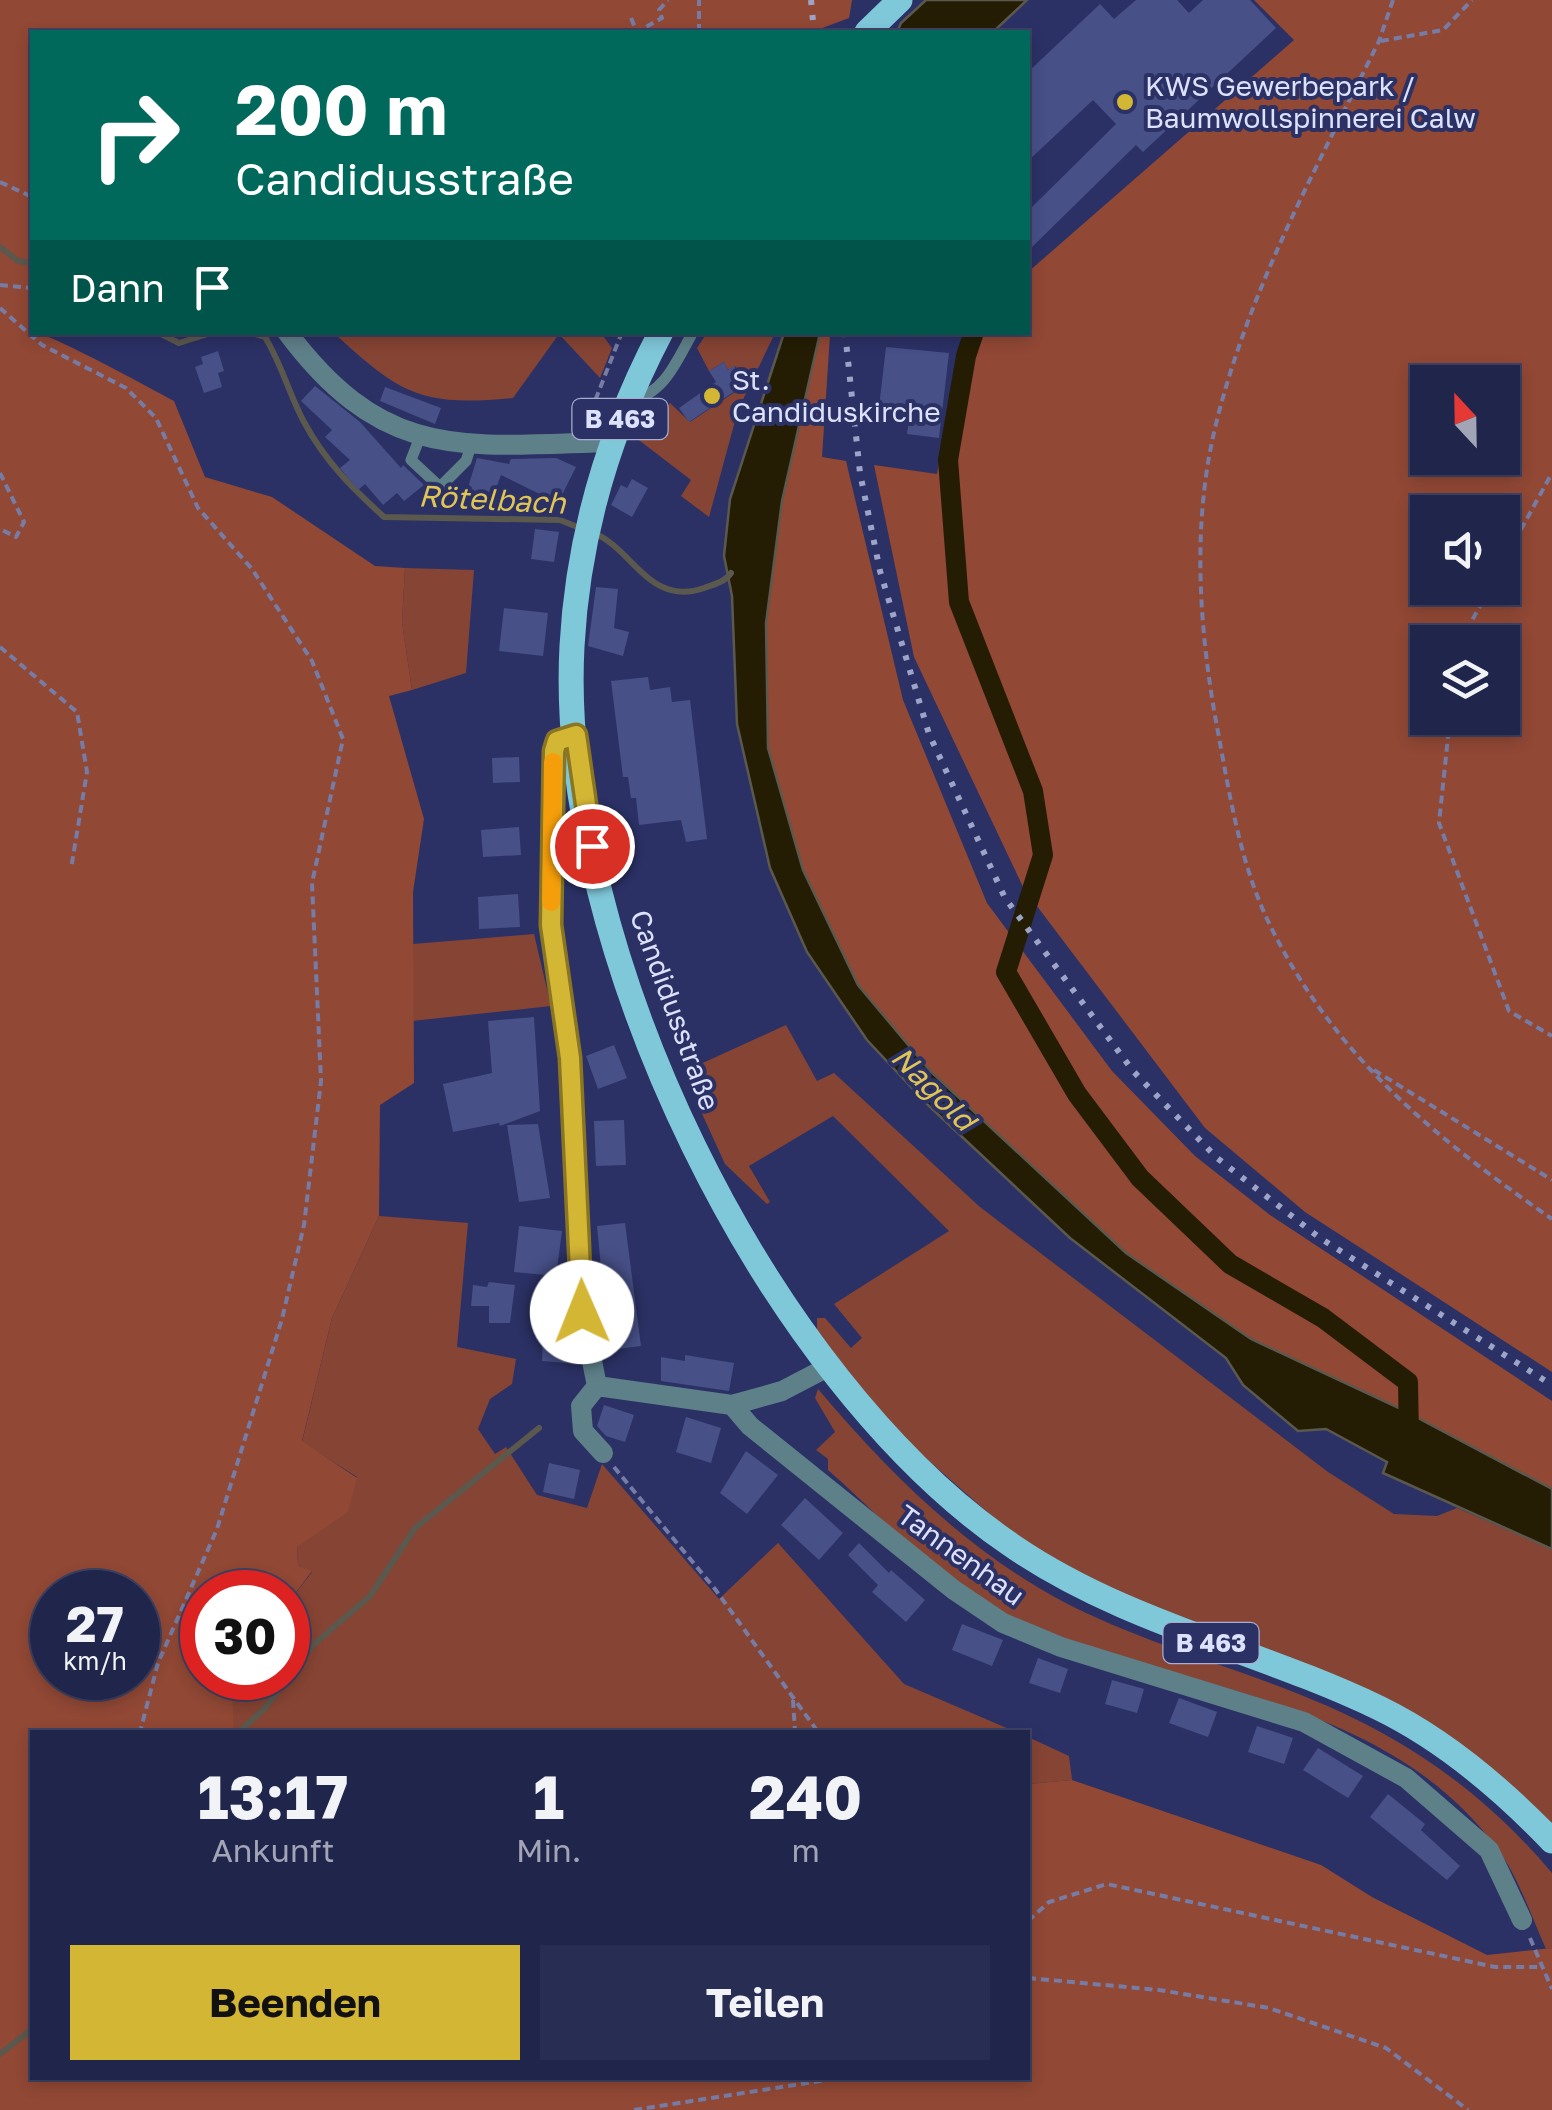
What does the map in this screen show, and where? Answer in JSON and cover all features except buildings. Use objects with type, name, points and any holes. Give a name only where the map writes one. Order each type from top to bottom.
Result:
[{"type":"main road","points":[[869,30],[900,0]]},
{"type":"main road","name":"Candidusstraße","points":[[661,335],[611,442],[584,543],[572,652],[576,735],[599,881],[625,974],[658,1064],[748,1250],[828,1367],[879,1428],[966,1512],[1063,1578],[1128,1610],[1382,1710],[1484,1775],[1552,1841]]},
{"type":"street","points":[[289,335],[314,369],[364,412],[420,437],[471,446],[611,442]]},
{"type":"street","points":[[576,735],[557,741],[554,751],[551,925],[570,1058],[582,1312],[598,1386]]},
{"type":"street","points":[[598,1386],[732,1404],[782,1391],[828,1367]]},
{"type":"street","points":[[598,1386],[581,1406],[583,1430],[603,1453]]},
{"type":"street","name":"Tannenhau","points":[[732,1404],[750,1426],[954,1590],[1003,1622],[1061,1647],[1304,1722],[1406,1778],[1489,1850],[1522,1920]]},
{"type":"lane","points":[[628,401],[649,396],[662,383],[691,335]]},
{"type":"lane","points":[[420,437],[411,460],[440,487],[466,461],[471,446]]},
{"type":"path","points":[[641,30],[662,18],[659,10],[668,0]]},
{"type":"path","points":[[699,0],[699,30]]},
{"type":"path","points":[[1393,0],[1379,41],[1259,286],[1217,419],[1197,570],[1212,695],[1230,800],[1252,879],[1268,920],[1300,979],[1366,1064],[1426,1128],[1552,1219]]},
{"type":"path","points":[[1379,41],[1443,30],[1472,0]]},
{"type":"path","points":[[631,18],[637,30]]},
{"type":"path","points":[[0,182],[30,195]]},
{"type":"path","points":[[0,286],[30,288]]},
{"type":"path","points":[[0,308],[30,334]]},
{"type":"path","points":[[31,335],[42,345],[126,388],[156,418],[198,508],[252,569],[312,661],[343,740],[312,883],[320,1081],[304,1225],[282,1319],[217,1528],[158,1663],[141,1730]]},
{"type":"path","points":[[579,442],[621,335]]},
{"type":"path","points":[[0,473],[24,522],[16,537],[0,529]]},
{"type":"path","points":[[1520,531],[1552,473]]},
{"type":"path","points":[[0,647],[77,712],[87,772],[71,869]]},
{"type":"path","points":[[1448,735],[1439,823],[1509,1011],[1552,1036]]},
{"type":"path","points":[[1366,1064],[1552,1180]]},
{"type":"path","points":[[603,1453],[715,1588],[817,1730]]},
{"type":"path","points":[[793,1695],[795,1730]]},
{"type":"path","points":[[1030,1919],[1049,1902],[1106,1884],[1495,1967],[1544,1967]]},
{"type":"path","points":[[1522,1920],[1552,1988]]},
{"type":"path","points":[[1030,1978],[1159,1990],[1269,2008],[1386,2048],[1468,2110]]},
{"type":"path","points":[[634,2110],[826,2080]]},
{"type":"shaded area","points":[[0,0],[852,0],[849,18],[817,30],[30,30],[30,335],[44,335],[174,401],[205,477],[272,497],[375,566],[405,568],[402,622],[412,690],[389,696],[424,819],[413,892],[414,1083],[380,1105],[379,1216],[332,1318],[302,1441],[357,1478],[348,1512],[297,1547],[298,1566],[309,1570],[180,1570],[180,1700],[232,1700],[234,1730],[30,1730],[30,2080],[1030,2080],[1030,1784],[1072,1780],[1321,1865],[1372,1897],[1487,1955],[1552,1948],[1552,2110],[0,2110]]},
{"type":"shaded area","points":[[1254,0],[1552,0],[1552,1372],[1305,1212],[1205,1128],[1024,889],[914,657],[874,465],[937,474],[956,358],[964,335],[1030,335],[1030,270],[1294,40]]},
{"type":"shaded area","points":[[336,335],[558,335],[513,398],[433,397],[395,383]]},
{"type":"shaded area","points":[[560,335],[602,335],[612,348],[600,378]]},
{"type":"shaded area","points":[[706,335],[774,335],[738,410],[709,517],[681,496],[691,480],[631,434],[670,403],[690,422],[747,384],[735,366],[728,370],[724,362],[709,371],[697,348]]},
{"type":"shaded area","points":[[820,335],[830,335],[822,457],[846,461],[903,700],[987,903],[1112,1071],[1195,1156],[1270,1215],[1552,1401],[1552,1489],[1399,1408],[1251,1339],[1126,1253],[930,1071],[858,985],[803,870],[768,748],[766,623],[782,501]]},
{"type":"shaded area","points":[[405,568],[474,570],[466,673],[412,690],[402,622]]},
{"type":"shaded area","points":[[534,934],[551,1006],[412,1021],[413,944]]},
{"type":"shaded area","points":[[786,1025],[817,1081],[834,1073],[980,1207],[1328,1472],[1394,1514],[1437,1516],[1457,1508],[1552,1549],[1552,1827],[1493,1769],[1070,1569],[1003,1526],[904,1439],[817,1334],[817,1318],[825,1318],[851,1348],[862,1338],[834,1304],[949,1231],[833,1116],[749,1166],[770,1202],[767,1204],[725,1164],[683,1072]]},
{"type":"shaded area","points":[[379,1216],[468,1223],[457,1347],[516,1359],[512,1384],[490,1399],[478,1429],[495,1454],[506,1447],[537,1495],[587,1508],[602,1464],[719,1599],[778,1543],[904,1684],[1011,1730],[234,1730],[230,1700],[310,1700],[312,1572],[298,1566],[297,1547],[357,1477],[302,1442],[332,1318]]},
{"type":"shaded area","points":[[818,1389],[930,1507],[1027,1580],[1101,1620],[1345,1714],[1408,1748],[1453,1779],[1495,1814],[1552,1873],[1552,1948],[1546,1949],[1518,1883],[1496,1847],[1448,1795],[1392,1755],[1331,1725],[1266,1700],[1066,1639],[1003,1613],[955,1583],[828,1470],[828,1459],[816,1450],[835,1432],[815,1398]]},
{"type":"shaded area","points":[[1030,1738],[1069,1756],[1072,1780],[1030,1784]]},
{"type":"water","points":[[926,0],[1027,0],[995,30],[898,30]]},
{"type":"water","name":"Nagold","points":[[783,335],[820,335],[782,501],[766,623],[768,748],[803,870],[858,985],[930,1071],[1126,1253],[1251,1339],[1399,1408],[1552,1489],[1552,1549],[1383,1473],[1387,1462],[1326,1429],[1298,1431],[1243,1385],[1226,1358],[1070,1238],[928,1105],[867,1040],[807,952],[770,868],[737,724],[732,596],[724,556],[730,499]]},
{"type":"waterway","name":"Rötelbach","points":[[0,247],[18,261],[30,263]]},
{"type":"waterway","name":"Rötelbach","points":[[163,335],[179,343],[204,335]]},
{"type":"waterway","name":"Rötelbach","points":[[259,335],[265,337],[312,436],[330,462],[384,517],[560,520],[580,528]]},
{"type":"waterway","points":[[973,335],[948,460],[959,602],[1033,791],[1043,855],[1006,972],[1077,1094],[1140,1178],[1230,1264],[1323,1318],[1408,1382],[1409,1438]]},
{"type":"waterway","name":"Rötelbach","points":[[592,532],[669,590],[704,588],[723,581],[731,573]]},
{"type":"waterway","points":[[241,1730],[266,1707],[313,1645],[370,1596],[415,1528],[539,1428]]},
{"type":"waterway","points":[[0,2054],[30,2031]]},
{"type":"railway","points":[[811,0],[814,30]]},
{"type":"railway","points":[[845,335],[860,473],[880,571],[929,734],[1005,898],[1133,1071],[1217,1158],[1320,1238],[1552,1385]]},
{"type":"slow traffic","points":[[551,902],[553,762]]},
{"type":"place","name":"KWS Gewerbepark / Baumwollspinnerei Calw","points":[[1125,102]]},
{"type":"place","name":"St. Candiduskirche","points":[[712,396]]},
{"type":"route","points":[[582,1312],[580,1190],[570,1058],[551,925],[554,751],[557,741],[576,735],[592,846]]}]
